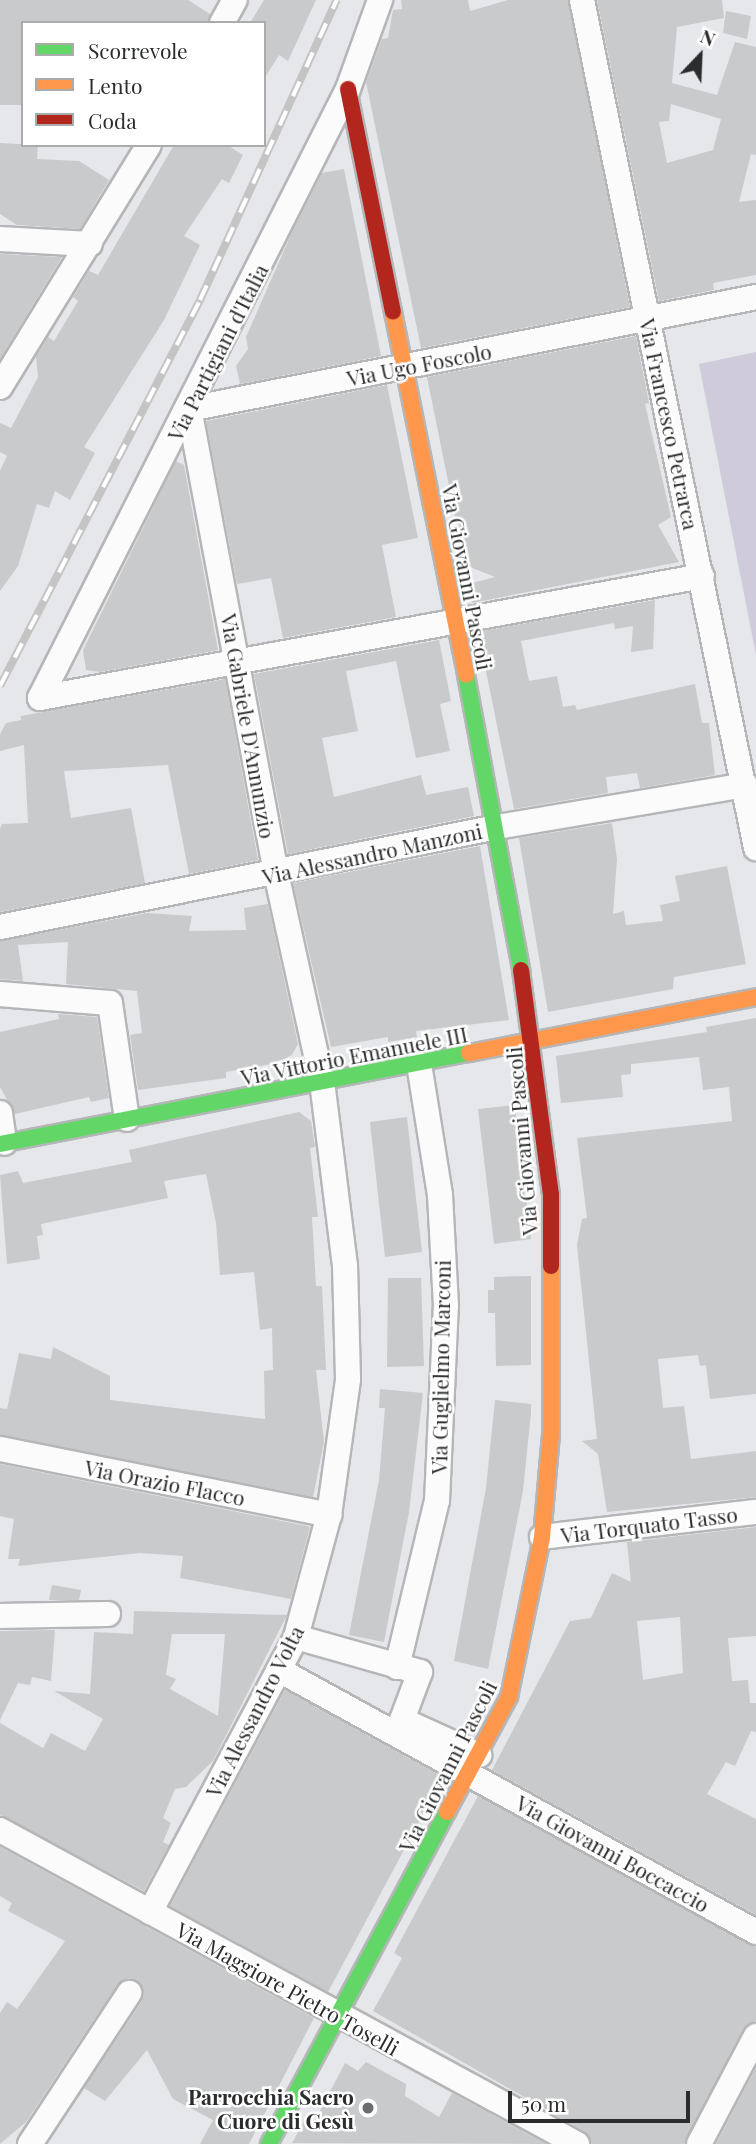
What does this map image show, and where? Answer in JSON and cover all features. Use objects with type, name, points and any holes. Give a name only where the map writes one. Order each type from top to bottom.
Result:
[{"type":"street","points":[[223,21],[235,0]]},
{"type":"street","name":"Via Partigiani d'Italia","points":[[237,659],[40,698],[189,409],[348,89],[380,0]]},
{"type":"street","name":"Via Francesco Petrarca","points":[[582,0],[756,848]]},
{"type":"street","name":"Via Giovanni Pascoli","points":[[269,2144],[340,2017],[509,1697],[542,1537],[551,1435],[551,1195],[533,1042],[497,827],[407,367],[348,89]]},
{"type":"street","points":[[0,387],[148,147]]},
{"type":"street","points":[[0,239],[90,244]]},
{"type":"street","name":"Via Ugo Foscolo","points":[[189,409],[756,297]]},
{"type":"street","name":"Via Gabriele D'Annunzio","points":[[189,409],[276,873],[322,1082]]},
{"type":"street","points":[[237,659],[702,576]]},
{"type":"street","name":"Via Alessandro Manzoni","points":[[0,927],[497,827],[745,785]]},
{"type":"street","points":[[0,994],[110,1003],[127,1119]]},
{"type":"street","name":"Via Vittorio Emanuele III","points":[[2,1144],[756,997]]},
{"type":"street","name":"Via Guglielmo Marconi","points":[[397,1667],[437,1502],[446,1306],[440,1195],[419,1064]]},
{"type":"street","name":"Via Alessandro Volta","points":[[150,1912],[296,1637],[329,1515],[348,1379],[345,1266],[322,1082]]},
{"type":"street","points":[[0,1113],[2,1144]]},
{"type":"street","name":"Via Orazio Flacco","points":[[0,1448],[329,1515]]},
{"type":"street","name":"Via Torquato Tasso","points":[[542,1537],[756,1512]]},
{"type":"street","points":[[0,1616],[108,1614]]},
{"type":"street","points":[[296,1637],[420,1672],[402,1720],[474,1765]]},
{"type":"street","points":[[279,1670],[474,1765]]},
{"type":"street","name":"Via Giovanni Boccaccio","points":[[474,1765],[756,1932]]},
{"type":"street","name":"Via Maggiore Pietro Toselli","points":[[0,1830],[577,2144]]},
{"type":"street","points":[[30,2144],[129,1993]]},
{"type":"street","points":[[699,2144],[756,2036]]},
{"type":"shaded area","points":[[756,352],[756,655],[699,364]]},
{"type":"building","points":[[0,0],[188,0],[210,14],[208,21],[21,21],[21,105],[0,105]]},
{"type":"building","points":[[264,0],[316,0],[288,61],[279,55],[266,76],[266,21],[251,21]]},
{"type":"building","points":[[401,0],[468,0],[470,11],[508,0],[568,0],[630,307],[421,348],[366,82],[382,39],[388,38],[393,10],[402,9]]},
{"type":"building","points":[[597,0],[722,0],[724,18],[677,27],[672,83],[717,95],[735,42],[756,47],[756,155],[751,154],[739,202],[756,200],[756,275],[713,283],[714,290],[659,301]],"holes":[[[671,104],[721,119],[713,150],[667,163],[659,122],[669,121]]]},
{"type":"building","points":[[726,11],[751,16],[747,39],[723,33]]},
{"type":"building","points":[[0,143],[38,147],[37,159],[79,161],[109,180],[80,229],[17,225],[0,214]]},
{"type":"building","points":[[173,147],[230,147],[243,155],[229,183],[222,179],[184,236],[200,245],[164,320],[84,447],[95,453],[70,500],[55,491],[49,508],[37,504],[18,566],[0,591],[0,471],[7,456],[0,452],[0,423],[11,428],[38,377],[36,357],[48,337],[54,341],[78,301],[73,297],[89,271],[98,275]]},
{"type":"building","points":[[344,169],[381,356],[240,384],[236,366],[248,349],[246,337],[293,230],[322,173]]},
{"type":"building","points":[[0,254],[62,257],[0,359]]},
{"type":"building","points":[[636,336],[649,403],[645,404],[671,517],[658,525],[679,562],[472,603],[469,584],[495,577],[465,565],[427,377]]},
{"type":"building","points":[[387,385],[418,538],[382,545],[396,617],[283,638],[271,578],[237,584],[206,421]]},
{"type":"building","points":[[176,461],[184,465],[218,650],[100,672],[86,670],[83,650]]},
{"type":"building","points":[[655,600],[653,649],[631,652],[633,626],[615,629],[614,623],[521,641],[529,681],[557,676],[563,707],[575,705],[577,710],[695,684],[702,723],[709,723],[715,775],[640,788],[637,773],[606,777],[608,793],[514,809],[478,632]]},
{"type":"building","points":[[439,640],[451,701],[440,704],[450,751],[416,758],[396,661],[346,671],[358,731],[322,738],[334,797],[421,775],[426,795],[468,787],[474,816],[288,854],[254,674]]},
{"type":"building","points":[[225,679],[258,860],[189,874],[168,765],[64,771],[71,818],[131,808],[145,883],[0,912],[0,829],[2,824],[28,823],[24,745],[0,751],[0,734],[6,723],[21,720],[21,716]]},
{"type":"building","points":[[612,823],[617,859],[613,914],[624,911],[626,925],[663,921],[660,905],[680,901],[675,876],[727,866],[746,964],[674,977],[673,989],[548,1012],[519,838]]},
{"type":"building","points":[[480,846],[509,1020],[416,1031],[417,1037],[388,1042],[388,1037],[331,1047],[293,883]]},
{"type":"building","points":[[268,904],[298,1044],[292,1055],[277,1063],[226,1072],[226,1078],[138,1090],[130,1035],[142,1033],[137,991],[66,984],[68,942],[18,945],[23,981],[0,979],[0,941],[147,913],[192,916],[189,931],[246,930],[244,908]]},
{"type":"building","points":[[58,1014],[97,1017],[109,1098],[91,1102],[89,1097],[15,1114],[0,1087],[0,1032],[59,1019]]},
{"type":"building","points":[[756,1018],[756,1394],[710,1399],[706,1365],[700,1366],[698,1355],[658,1359],[663,1408],[684,1406],[691,1459],[756,1451],[756,1497],[607,1512],[598,1454],[582,1441],[597,1439],[577,1245],[582,1219],[587,1218],[577,1138],[732,1121],[729,1087],[703,1090],[699,1057],[631,1064],[631,1074],[621,1075],[623,1097],[561,1103],[556,1056],[707,1032],[706,1027]]},
{"type":"building","points":[[515,1105],[531,1239],[494,1244],[478,1109]]},
{"type":"building","points":[[299,1112],[311,1121],[315,1147],[310,1148],[318,1217],[312,1217],[316,1286],[322,1286],[326,1370],[316,1370],[324,1442],[313,1497],[0,1435],[0,1408],[7,1409],[19,1353],[51,1359],[53,1347],[110,1376],[110,1400],[265,1419],[264,1371],[273,1370],[272,1328],[260,1330],[254,1272],[220,1275],[216,1223],[206,1174],[164,1181],[168,1198],[41,1224],[43,1235],[37,1236],[40,1259],[7,1264],[0,1175],[18,1171],[23,1183],[132,1162],[129,1150]]},
{"type":"building","points":[[407,1117],[422,1252],[385,1257],[370,1122]]},
{"type":"building","points":[[531,1276],[531,1365],[496,1366],[495,1313],[488,1313],[488,1290],[494,1290],[494,1277]]},
{"type":"building","points":[[388,1278],[421,1278],[424,1366],[387,1367]]},
{"type":"building","points":[[380,1389],[423,1393],[409,1512],[384,1642],[349,1635],[379,1480],[385,1408],[379,1408]]},
{"type":"building","points":[[495,1400],[531,1404],[531,1413],[523,1491],[488,1669],[454,1661],[486,1488]]},
{"type":"building","points":[[0,1464],[310,1527],[291,1599],[180,1578],[183,1556],[140,1553],[18,1566],[20,1559],[8,1559],[14,1519],[0,1516]]},
{"type":"building","points":[[756,1527],[756,1636],[728,1638],[732,1681],[748,1680],[750,1703],[756,1703],[756,1732],[751,1731],[735,1766],[726,1762],[707,1794],[756,1819],[756,1915],[492,1770],[570,1621],[591,1618],[612,1573],[631,1582],[627,1542]],"holes":[[[680,1617],[683,1673],[643,1680],[637,1621]]]},
{"type":"building","points":[[52,1585],[81,1590],[79,1600],[49,1600]]},
{"type":"building","points":[[134,1611],[287,1615],[213,1761],[186,1787],[175,1789],[163,1818],[171,1823],[163,1842],[169,1845],[144,1891],[0,1815],[0,1723],[43,1748],[51,1733],[85,1751],[103,1719],[54,1691],[90,1694],[94,1632],[133,1634]],"holes":[[[172,1634],[225,1634],[218,1716],[170,1689],[176,1679],[166,1675]]]},
{"type":"building","points":[[55,1630],[51,1681],[32,1677],[30,1685],[18,1683],[0,1720],[0,1631]]},
{"type":"building","points":[[285,1690],[443,1777],[328,1992],[170,1906]]},
{"type":"building","points":[[478,1796],[756,1947],[756,2021],[743,2029],[684,2144],[592,2144],[584,2131],[373,2011],[402,1958],[394,1953]]},
{"type":"building","points":[[0,1847],[314,2018],[249,2144],[200,2144],[213,2120],[173,2099],[147,2050],[105,2101],[84,2088],[142,2001],[142,1986],[129,1978],[117,1985],[26,2122],[0,2144],[0,2013],[7,2002],[17,2009],[65,1941],[8,1911],[12,1903],[0,1896]]},
{"type":"building","name":"Parrocchia Sacro Cuore di Gesù","points":[[366,2062],[406,2084],[405,2096],[439,2117],[452,2093],[546,2144],[292,2143],[305,2120],[313,2124],[345,2063],[358,2071]]},
{"type":"building","points":[[756,2068],[756,2144],[716,2144]]},
{"type":"railway","points":[[0,686],[200,300],[337,0]]},
{"type":"traffic: fast","points":[[466,675],[521,970]]},
{"type":"traffic: fast","points":[[0,1144],[469,1053]]},
{"type":"traffic: fast","points":[[269,2144],[447,1812]]},
{"type":"traffic: slow","points":[[393,312],[466,675]]},
{"type":"traffic: slow","points":[[469,1053],[756,997]]},
{"type":"traffic: slow","points":[[447,1812],[509,1697],[542,1537],[551,1435],[551,1266]]},
{"type":"traffic: jam","points":[[348,89],[393,312]]},
{"type":"traffic: jam","points":[[521,970],[551,1195],[551,1266]]},
{"type":"place","name":"Parrocchia Sacro Cuore di Gesù","points":[[368,2108]]}]
